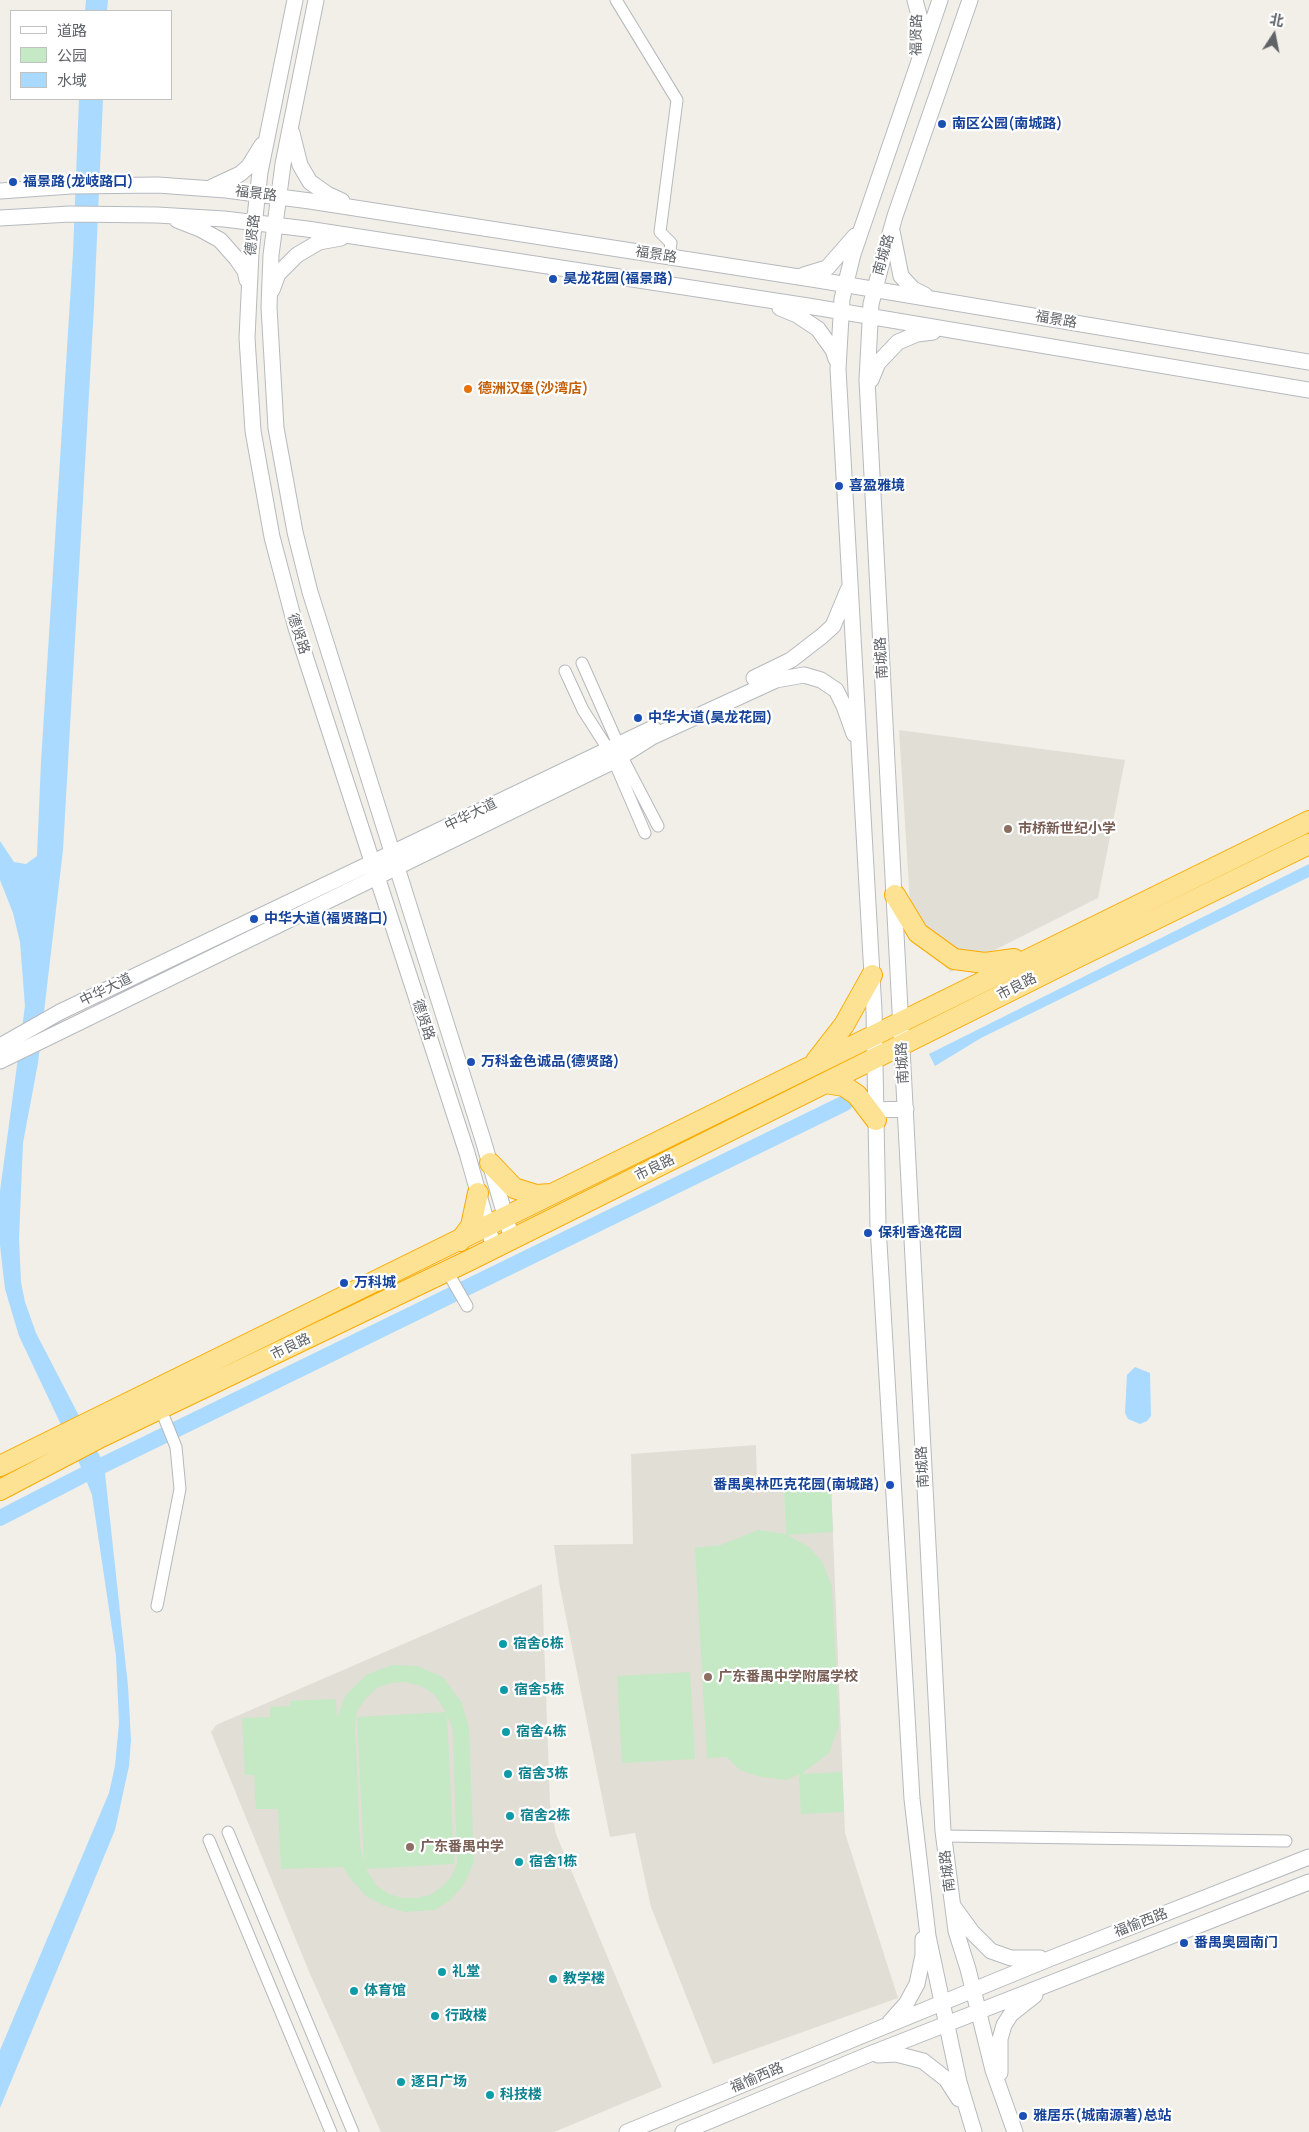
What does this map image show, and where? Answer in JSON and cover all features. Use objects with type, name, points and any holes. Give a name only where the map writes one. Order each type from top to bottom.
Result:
[{"type":"highway","name":"市良路","points":[[0,1466],[53,1438],[487,1228],[1031,956],[1309,821]]},
{"type":"highway","name":"市良路","points":[[0,1490],[101,1437],[163,1415],[450,1275],[503,1243],[1309,844]]},
{"type":"highway","points":[[895,895],[918,933],[954,959],[985,963],[1031,956]]},
{"type":"highway","points":[[811,1066],[844,1025],[872,975]]},
{"type":"highway","points":[[825,1083],[844,1086],[857,1095],[876,1115]]},
{"type":"highway","points":[[490,1163],[514,1188],[536,1195],[555,1194]]},
{"type":"highway","points":[[460,1241],[471,1226],[478,1194]]},
{"type":"street","name":"德贤路","points":[[295,0],[268,135],[254,222],[248,289],[250,400],[253,430],[272,537],[296,628],[467,1153],[487,1228],[503,1243]]},
{"type":"street","name":"德贤路","points":[[316,0],[274,225],[269,296],[271,368],[276,428],[295,532],[318,621],[490,1163],[506,1218],[503,1243]]},
{"type":"street","points":[[616,0],[677,100],[660,232],[671,243],[669,257]]},
{"type":"street","name":"福贤路","points":[[915,0],[920,19],[916,70]]},
{"type":"street","name":"南城路","points":[[940,0],[862,227],[845,284],[841,312],[838,366],[870,928],[875,1058],[878,1226],[912,1799],[924,1910],[959,2082],[973,2128]]},
{"type":"street","name":"南城路","points":[[970,0],[891,228],[874,289],[870,317],[868,388],[944,1836],[956,1931],[979,2013],[985,2044],[1014,2132]]},
{"type":"street","points":[[291,127],[300,165],[310,182],[327,194],[359,209]]},
{"type":"street","points":[[206,188],[240,174],[257,155],[268,135]]},
{"type":"street","name":"福景路","points":[[0,191],[71,186],[206,188],[278,197],[845,284],[1309,362]]},
{"type":"street","name":"福景路","points":[[0,218],[70,214],[159,215],[254,222],[841,312],[1309,390]]},
{"type":"street","points":[[159,215],[200,229],[220,240],[230,250],[245,272],[248,289]]},
{"type":"street","points":[[795,276],[818,272],[827,268],[862,227]]},
{"type":"street","points":[[891,228],[901,276],[913,289],[922,294],[946,301]]},
{"type":"street","points":[[269,296],[278,274],[288,262],[304,250],[319,242],[354,236]]},
{"type":"street","points":[[750,298],[797,315],[808,321],[826,339],[833,350],[838,366]]},
{"type":"street","points":[[868,388],[878,363],[898,342],[917,334],[954,331]]},
{"type":"street","name":"中华大道","points":[[0,1061],[376,878],[395,860],[615,753],[652,737],[773,675],[810,647],[833,626],[850,584]]},
{"type":"street","points":[[582,663],[645,833]]},
{"type":"street","points":[[565,671],[583,710],[615,753],[658,826]]},
{"type":"street","name":"中华大道","points":[[773,675],[804,675],[821,680],[836,690],[860,750]]},
{"type":"street","name":"中华大道","points":[[0,1046],[60,1012],[372,863],[395,860]]},
{"type":"street","points":[[870,928],[897,926]]},
{"type":"street","points":[[876,1115],[906,1109]]},
{"type":"street","points":[[450,1275],[467,1306]]},
{"type":"street","points":[[157,1606],[180,1489],[176,1447],[163,1415]]},
{"type":"street","points":[[228,1832],[353,2132]]},
{"type":"street","points":[[944,1836],[1286,1841]]},
{"type":"street","points":[[209,1840],[331,2132]]},
{"type":"street","name":"福愉西路","points":[[627,2132],[888,2024],[1309,1857]]},
{"type":"street","name":"福愉西路","points":[[683,2132],[1058,1980],[1309,1882]]},
{"type":"street","points":[[952,1904],[982,1944],[1000,1955],[1026,1960],[1047,1957],[1075,1949]]},
{"type":"street","points":[[888,2024],[906,2004],[917,1984],[923,1955],[924,1910]]},
{"type":"street","points":[[1003,2099],[999,2053],[1004,2025],[1011,2014],[1022,2004],[1058,1980]]},
{"type":"street","points":[[853,2062],[885,2054],[923,2061],[946,2079],[973,2128]]},
{"type":"shaded area","name":"市桥新世纪小学","points":[[899,730],[1125,760],[1098,898],[951,972],[912,933]]},
{"type":"shaded area","name":"广东番禺中学附属学校","points":[[756,1445],[757,1489],[831,1486],[845,1833],[898,1998],[713,2064],[651,1907],[635,1833],[610,1837],[559,1582],[554,1545],[633,1544],[631,1454]]},
{"type":"shaded area","name":"广东番禺中学","points":[[542,1584],[550,1804],[556,1834],[662,2087],[554,2132],[381,2132],[310,1974],[211,1732],[216,1725]]},
{"type":"green space","points":[[831,1486],[833,1532],[787,1535],[809,1547],[823,1563],[832,1587],[839,1725],[829,1753],[801,1774],[842,1772],[844,1812],[801,1814],[799,1774],[787,1780],[761,1777],[740,1770],[727,1757],[707,1758],[695,1548],[721,1545],[758,1530],[786,1534],[784,1488]]},
{"type":"green space","points":[[392,1665],[417,1666],[443,1677],[462,1703],[469,1728],[474,1862],[463,1886],[450,1900],[435,1910],[405,1912],[382,1905],[366,1896],[343,1867],[281,1869],[278,1809],[256,1809],[254,1775],[245,1775],[242,1718],[270,1717],[270,1707],[290,1706],[290,1701],[336,1699],[337,1717],[346,1695],[366,1675]],"holes":[[[406,1682],[421,1686],[434,1694],[446,1712],[357,1717],[364,1864],[360,1844],[355,1725],[357,1711],[366,1698],[377,1688],[391,1683]],[[447,1714],[453,1731],[457,1864],[451,1877],[442,1887],[430,1895],[402,1898],[389,1894],[376,1885],[366,1869],[454,1864]]]},
{"type":"green space","points":[[690,1672],[695,1759],[622,1763],[617,1676]]},
{"type":"water","points":[[86,0],[108,0],[107,10],[85,10]]},
{"type":"water","points":[[79,100],[103,100],[94,306],[63,850],[38,1063],[23,1143],[19,1238],[21,1282],[25,1302],[36,1333],[104,1464],[128,1686],[131,1740],[129,1766],[115,1830],[0,2108],[0,2050],[109,1793],[115,1766],[119,1723],[116,1656],[92,1495],[81,1467],[19,1336],[5,1289],[0,1245],[0,1191],[25,1006],[20,942],[13,913],[0,880],[0,841],[14,862],[26,864],[37,856],[41,762],[73,253]]},
{"type":"water","points":[[1309,864],[1309,877],[981,1038],[935,1066],[929,1054]]},
{"type":"water","points":[[1135,1367],[1150,1373],[1151,1416],[1147,1421],[1140,1424],[1128,1419],[1125,1413],[1127,1375]]},
{"type":"waterway","points":[[0,1518],[93,1470],[845,1103]]},
{"type":"place","name":"南区公园(南城路)","points":[[942,124]]},
{"type":"place","name":"福景路(龙岐路口)","points":[[13,182]]},
{"type":"place","name":"昊龙花园(福景路)","points":[[553,279]]},
{"type":"place","name":"德洲汉堡(沙湾店)","points":[[468,389]]},
{"type":"place","name":"喜盈雅境","points":[[839,486]]},
{"type":"place","name":"中华大道(昊龙花园)","points":[[638,718]]},
{"type":"place","name":"市桥新世纪小学","points":[[1008,829]]},
{"type":"place","name":"中华大道(福贤路口)","points":[[254,919]]},
{"type":"place","name":"万科金色诚品(德贤路)","points":[[471,1062]]},
{"type":"place","name":"保利香逸花园","points":[[868,1233]]},
{"type":"place","name":"万科城","points":[[344,1283]]},
{"type":"place","name":"番禺奥林匹克花园(南城路)","points":[[890,1485]]},
{"type":"place","name":"宿舍6栋","points":[[503,1644]]},
{"type":"place","name":"广东番禺中学附属学校","points":[[708,1677]]},
{"type":"place","name":"宿舍5栋","points":[[504,1690]]},
{"type":"place","name":"宿舍4栋","points":[[506,1732]]},
{"type":"place","name":"宿舍3栋","points":[[508,1774]]},
{"type":"place","name":"宿舍2栋","points":[[510,1816]]},
{"type":"place","name":"广东番禺中学","points":[[410,1847]]},
{"type":"place","name":"宿舍1栋","points":[[519,1862]]},
{"type":"place","name":"番禺奥园南门","points":[[1184,1943]]},
{"type":"place","name":"礼堂","points":[[442,1972]]},
{"type":"place","name":"教学楼","points":[[553,1979]]},
{"type":"place","name":"体育馆","points":[[354,1991]]},
{"type":"place","name":"行政楼","points":[[435,2016]]},
{"type":"place","name":"逐日广场","points":[[401,2082]]},
{"type":"place","name":"科技楼","points":[[490,2095]]},
{"type":"place","name":"雅居乐(城南源著)总站","points":[[1023,2116]]}]
